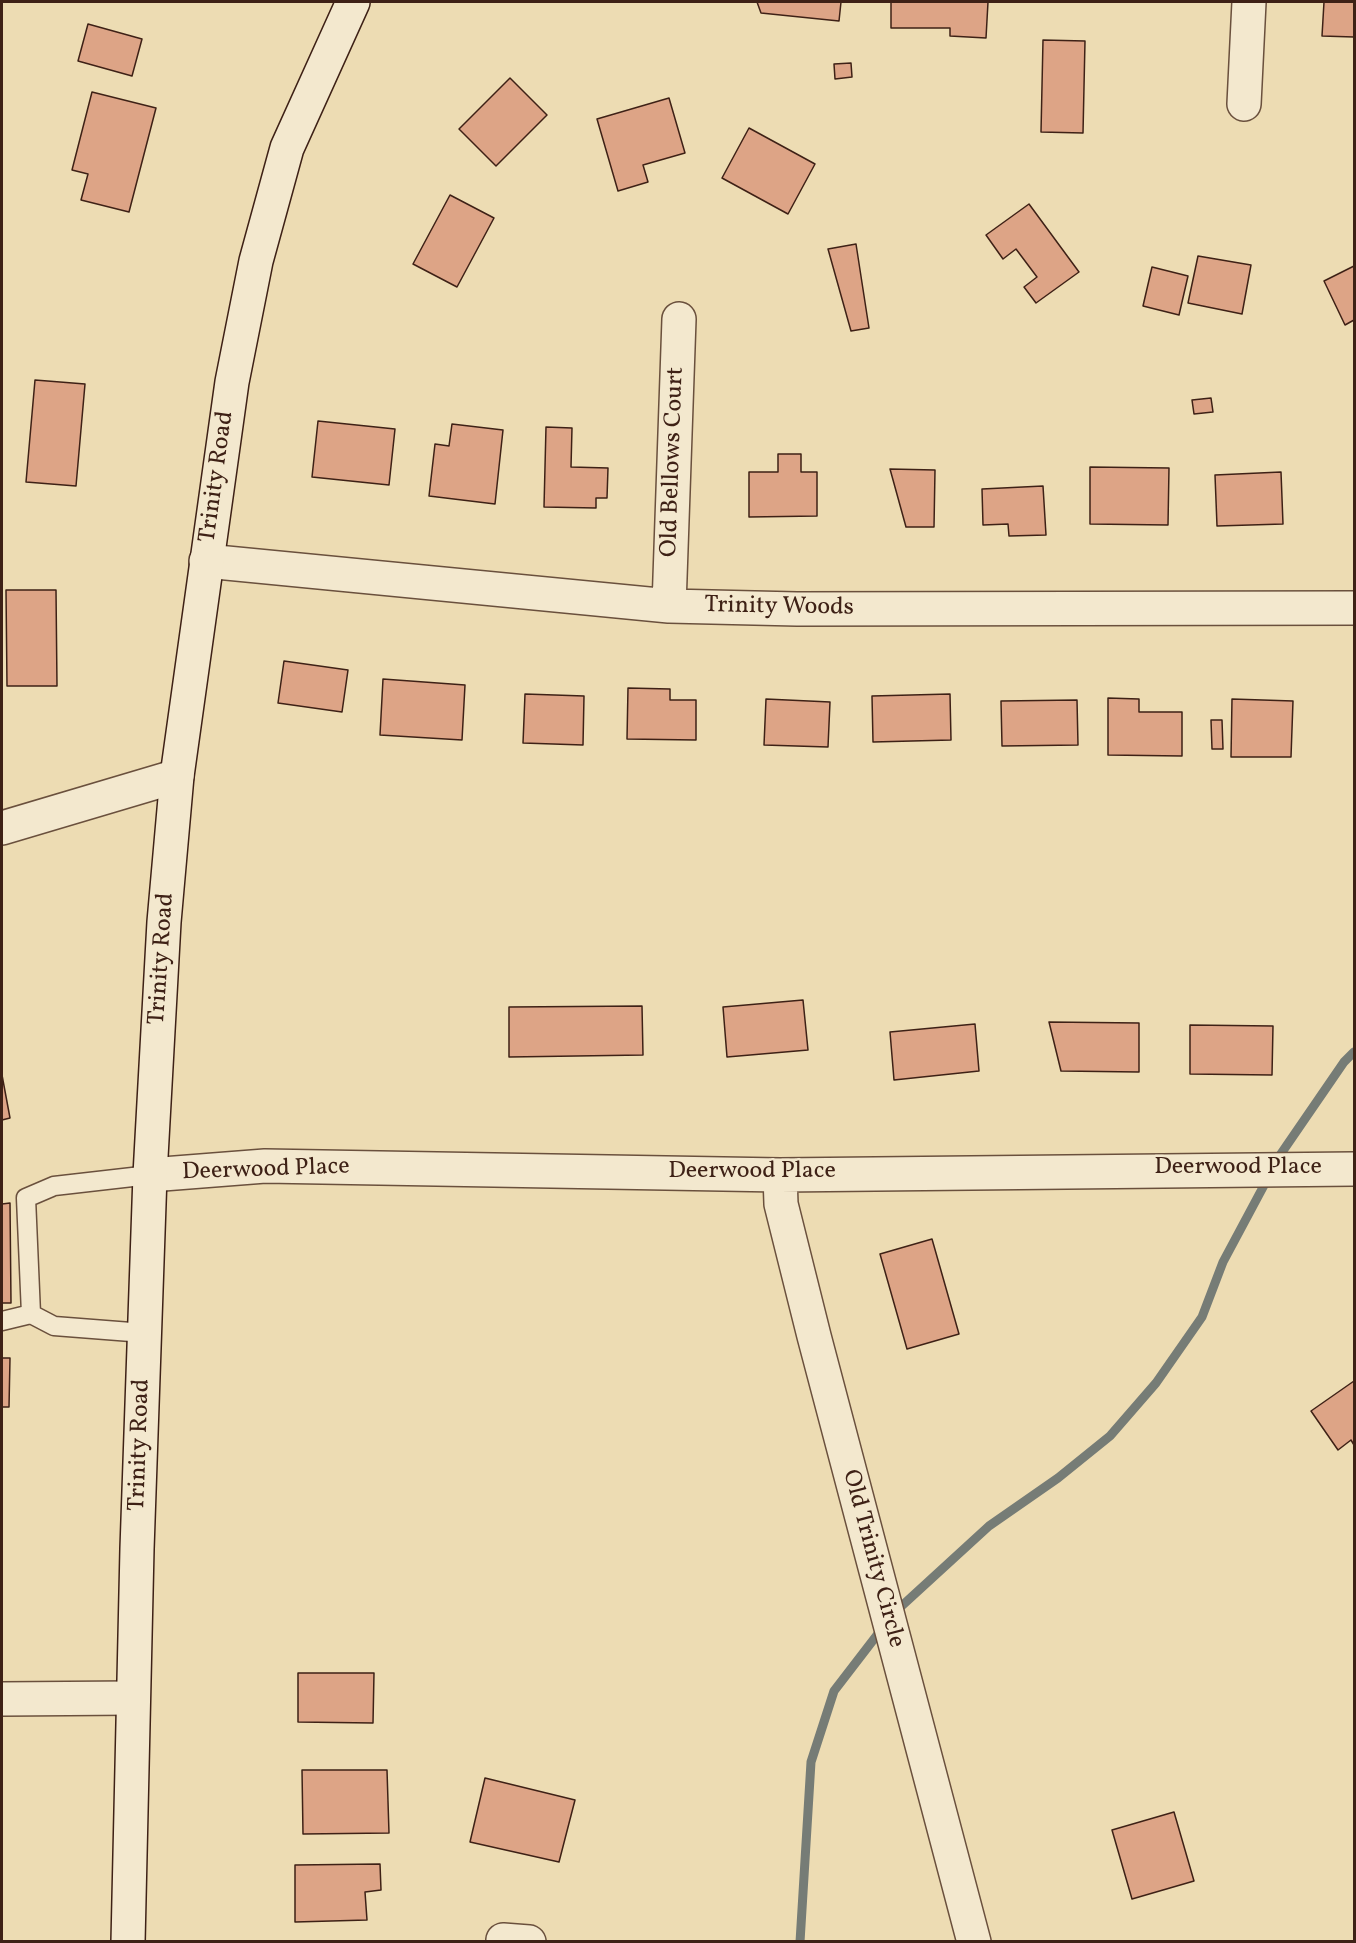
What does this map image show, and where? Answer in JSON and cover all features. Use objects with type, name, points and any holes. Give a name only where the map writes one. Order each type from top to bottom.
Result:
[{"type":"street","name":"Trinity Road","points":[[128,1941],[133,1698],[150,1175],[164,922],[177,776],[232,382],[256,261],[287,148],[353,2]]},
{"type":"street","points":[[1244,104],[1249,2]]},
{"type":"street","name":"Old Bellows Court","points":[[669,606],[679,319]]},
{"type":"street","name":"Trinity Woods","points":[[206,561],[669,606],[797,609],[1354,608]]},
{"type":"street","points":[[2,828],[177,776]]},
{"type":"street","name":"Deerwood Place","points":[[150,1175],[265,1166],[780,1174],[1354,1169]]},
{"type":"street","name":"Old Trinity Circle","points":[[780,1174],[781,1204],[814,1336],[974,1941]]},
{"type":"street","points":[[2,1699],[133,1698]]},
{"type":"lane","points":[[32,1314],[26,1198],[54,1186],[150,1175]]},
{"type":"lane","points":[[2,1321],[32,1314],[54,1326],[144,1333]]},
{"type":"building","points":[[757,2],[841,2],[839,21],[761,13]]},
{"type":"building","points":[[891,2],[988,2],[986,38],[950,36],[950,28],[891,28]]},
{"type":"building","points":[[1324,2],[1354,2],[1354,37],[1322,36]]},
{"type":"building","points":[[88,24],[142,39],[132,76],[78,61]]},
{"type":"building","points":[[1043,40],[1085,41],[1083,133],[1041,132]]},
{"type":"building","points":[[851,63],[852,77],[835,79],[834,64]]},
{"type":"building","points":[[510,78],[547,115],[496,166],[459,129]]},
{"type":"building","points":[[92,92],[156,108],[129,212],[81,200],[88,174],[72,170]]},
{"type":"building","points":[[669,98],[685,153],[643,165],[648,182],[618,191],[597,119]]},
{"type":"building","points":[[749,128],[815,164],[788,214],[722,178]]},
{"type":"building","points":[[450,195],[494,218],[457,287],[413,264]]},
{"type":"building","points":[[1029,204],[1079,272],[1036,303],[1024,287],[1037,277],[1016,249],[1003,259],[986,235]]},
{"type":"building","points":[[856,244],[869,328],[851,331],[828,249]]},
{"type":"building","points":[[1198,256],[1251,265],[1242,314],[1188,303]]},
{"type":"building","points":[[1354,266],[1354,320],[1345,325],[1324,281]]},
{"type":"building","points":[[1152,267],[1188,276],[1179,315],[1143,306]]},
{"type":"building","points":[[35,380],[85,384],[76,486],[26,482]]},
{"type":"building","points":[[1211,398],[1213,412],[1194,414],[1192,400]]},
{"type":"building","points":[[318,421],[395,429],[389,485],[312,477]]},
{"type":"building","points":[[452,424],[503,430],[495,504],[429,496],[435,444],[449,446]]},
{"type":"building","points":[[546,427],[572,428],[571,467],[608,468],[607,498],[596,498],[596,508],[544,507]]},
{"type":"building","points":[[778,454],[801,454],[801,472],[817,472],[817,516],[749,517],[749,472],[778,472]]},
{"type":"building","points":[[1090,467],[1169,468],[1168,525],[1090,524]]},
{"type":"building","points":[[890,469],[935,470],[934,527],[906,527]]},
{"type":"building","points":[[1281,472],[1283,524],[1217,526],[1215,475]]},
{"type":"building","points":[[1043,486],[1046,535],[1009,536],[1008,524],[983,525],[982,489]]},
{"type":"building","points":[[6,590],[56,590],[57,686],[7,686]]},
{"type":"building","points":[[284,661],[348,670],[342,712],[278,703]]},
{"type":"building","points":[[383,679],[465,685],[462,740],[380,735]]},
{"type":"building","points":[[628,688],[670,689],[670,700],[696,700],[696,740],[627,739]]},
{"type":"building","points":[[525,694],[584,696],[583,745],[523,743]]},
{"type":"building","points":[[950,694],[951,740],[873,742],[872,696]]},
{"type":"building","points":[[1108,698],[1139,699],[1139,712],[1182,712],[1182,756],[1108,755]]},
{"type":"building","points":[[766,699],[830,702],[828,747],[764,745]]},
{"type":"building","points":[[1232,699],[1293,701],[1291,757],[1231,757]]},
{"type":"building","points":[[1077,700],[1078,745],[1002,746],[1001,701]]},
{"type":"building","points":[[1211,720],[1222,720],[1223,749],[1212,749]]},
{"type":"building","points":[[803,1000],[808,1050],[727,1057],[723,1007]]},
{"type":"building","points":[[642,1006],[643,1055],[509,1057],[509,1007]]},
{"type":"building","points":[[1049,1022],[1139,1023],[1139,1072],[1061,1071]]},
{"type":"building","points":[[975,1024],[979,1071],[894,1080],[890,1032]]},
{"type":"building","points":[[1190,1025],[1273,1026],[1272,1075],[1190,1074]]},
{"type":"building","points":[[2,1075],[10,1118],[2,1120]]},
{"type":"building","points":[[10,1203],[11,1303],[2,1303],[2,1204]]},
{"type":"building","points":[[932,1239],[959,1334],[907,1349],[880,1254]]},
{"type":"building","points":[[2,1358],[10,1358],[9,1407],[2,1407]]},
{"type":"building","points":[[1354,1381],[1354,1445],[1351,1440],[1338,1450],[1311,1411]]},
{"type":"building","points":[[298,1673],[374,1673],[373,1723],[298,1722]]},
{"type":"building","points":[[302,1770],[387,1770],[389,1833],[303,1834]]},
{"type":"building","points":[[485,1778],[575,1800],[559,1862],[470,1842]]},
{"type":"building","points":[[1174,1812],[1194,1881],[1132,1899],[1112,1830]]},
{"type":"building","points":[[380,1864],[381,1890],[365,1892],[367,1920],[295,1922],[295,1865]]},
{"type":"waterway","points":[[1276,1161],[1344,1062],[1354,1052]]},
{"type":"waterway","points":[[894,1613],[989,1526],[1058,1478],[1110,1436],[1156,1383],[1202,1317],[1223,1262],[1269,1176]]},
{"type":"waterway","points":[[800,1942],[811,1762],[834,1691],[884,1626]]}]
